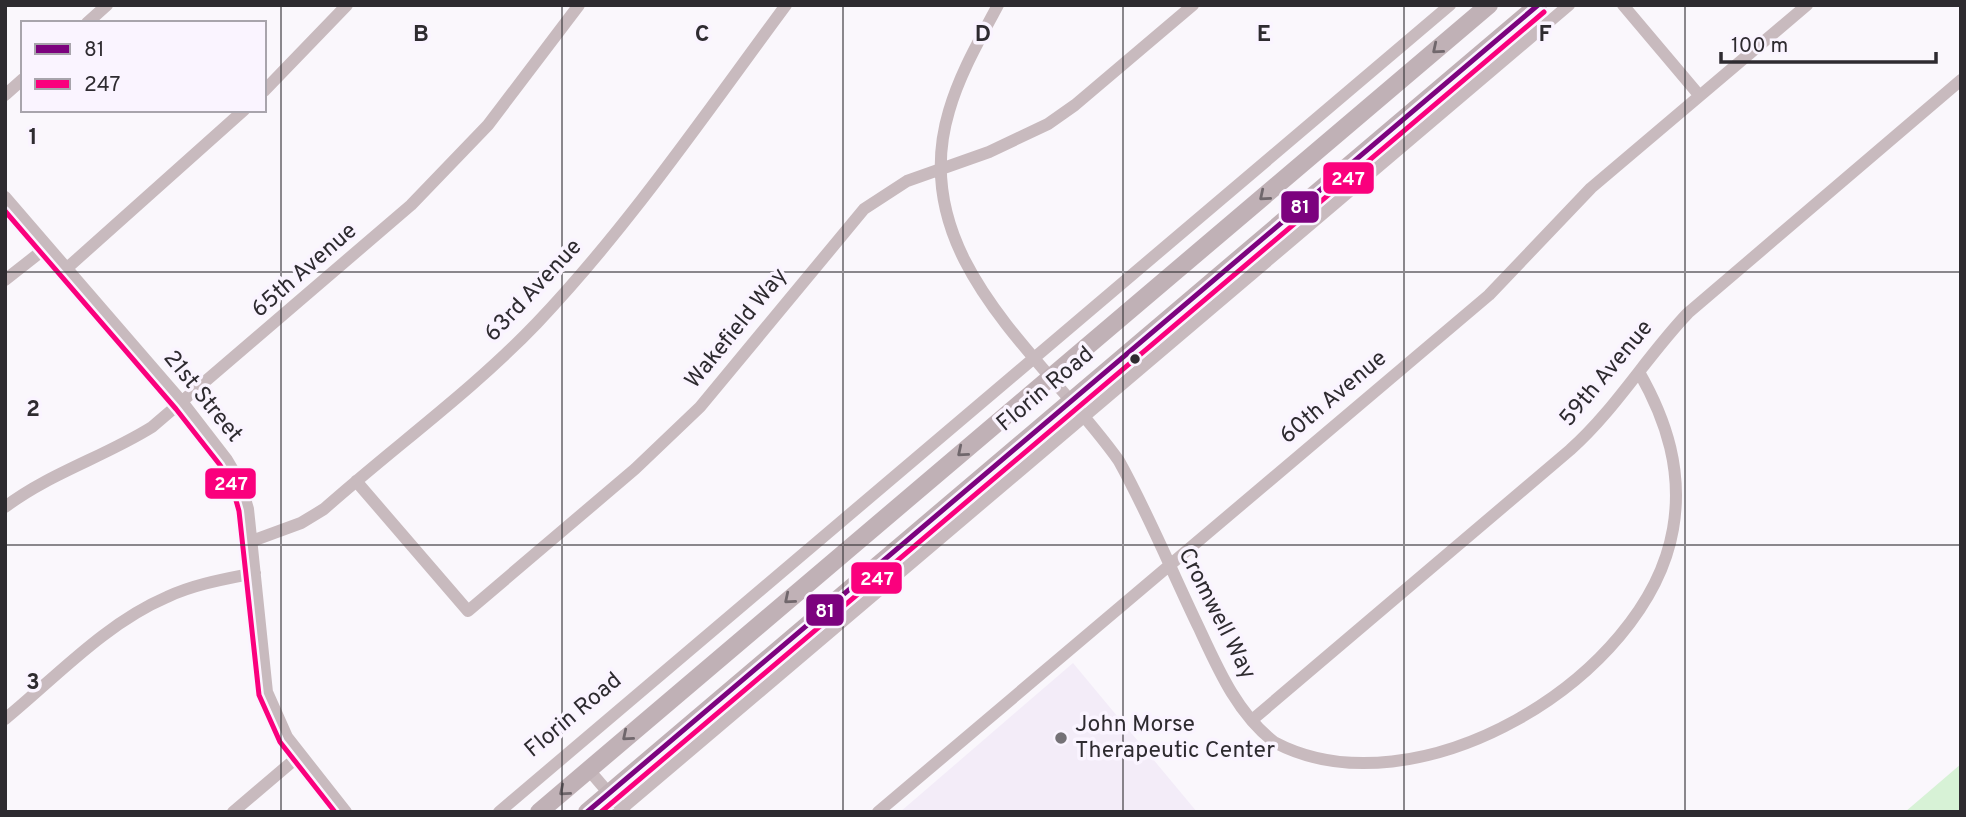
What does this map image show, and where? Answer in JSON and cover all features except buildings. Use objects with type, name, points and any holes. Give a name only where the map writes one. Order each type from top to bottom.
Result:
[{"type":"main road","name":"Florin Road","points":[[539,812],[1489,5]]},
{"type":"main road","name":"Florin Road","points":[[586,812],[1538,5]]},
{"type":"street","points":[[89,21],[107,5]]},
{"type":"street","points":[[266,89],[347,5]]},
{"type":"street","name":"65th Avenue","points":[[5,507],[29,489],[127,443],[183,403],[370,242],[451,166],[529,72],[579,5]]},
{"type":"street","name":"63rd Avenue","points":[[252,541],[301,523],[324,509],[492,367],[575,282],[613,237],[786,5]]},
{"type":"street","name":"Cromwell Way","points":[[998,5],[956,88],[948,114],[940,167],[951,228],[971,275],[988,303],[1052,376],[1119,461],[1220,672],[1252,720],[1270,739],[1298,759],[1345,775]]},
{"type":"street","name":"Wakefield Way","points":[[356,481],[468,611],[635,469],[682,425],[726,377],[864,209],[885,192],[940,167],[1001,147],[1048,124],[1075,105],[1193,5]]},
{"type":"street","name":"Florin Road","points":[[499,812],[1450,5]]},
{"type":"street","name":"Florin Road","points":[[621,811],[1569,5]]},
{"type":"street","points":[[1623,5],[1699,95]]},
{"type":"street","name":"60th Avenue","points":[[878,812],[1489,295],[1591,188],[1807,5]]},
{"type":"street","name":"59th Avenue","points":[[1252,720],[1570,450],[1615,405],[1688,313],[1961,80]]},
{"type":"street","points":[[5,94],[21,81]]},
{"type":"street","points":[[66,270],[242,112]]},
{"type":"street","name":"21st Street","points":[[5,197],[183,403],[240,482],[252,541],[267,692],[275,715],[300,755],[346,812]]},
{"type":"street","points":[[5,280],[47,247]]},
{"type":"street","points":[[1503,741],[1555,707],[1608,656],[1637,616],[1667,554],[1676,509],[1672,451],[1662,416],[1639,372]]},
{"type":"street","points":[[5,719],[109,631],[137,612],[197,585],[255,573]]},
{"type":"street","points":[[233,812],[300,755]]},
{"type":"street","points":[[588,769],[621,811]]},
{"type":"shaded area","name":"John Morse Therapeutic Center","points":[[1073,663],[1197,812],[900,812]]},
{"type":"green space","points":[[1961,764],[1961,812],[1905,812]]},
{"type":"transit line","name":"81","points":[[587,812],[1538,5]]},
{"type":"transit line","name":"247","points":[[601,812],[1544,12]]},
{"type":"transit line","name":"247","points":[[5,211],[176,409],[220,465],[232,486],[239,511],[259,695],[280,742],[335,812]]},
{"type":"place","name":"John Morse Therapeutic Center","points":[[1061,738]]}]
